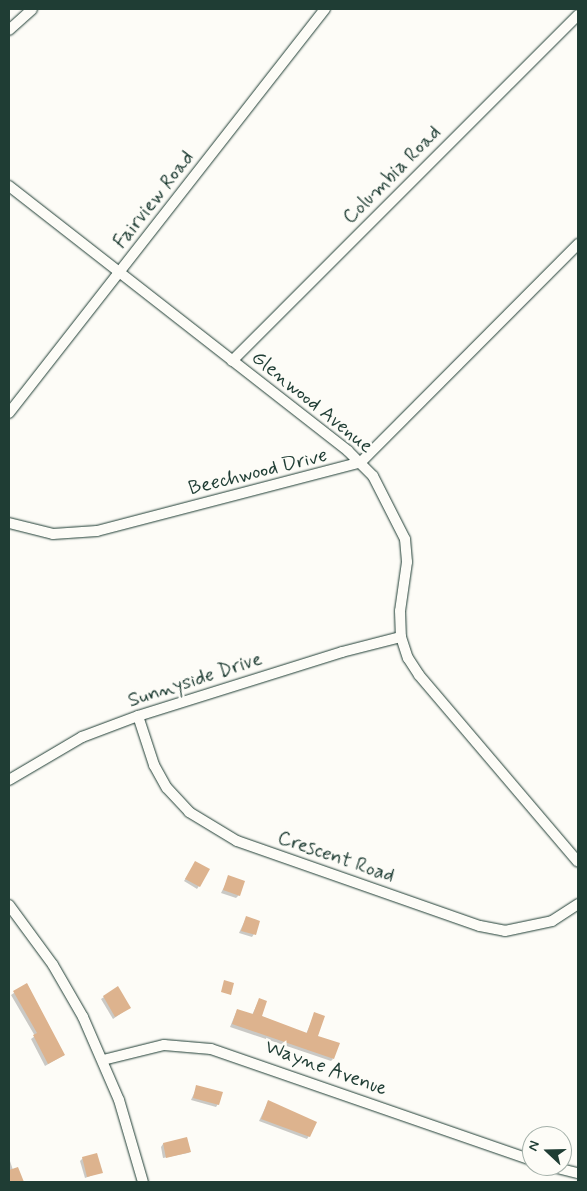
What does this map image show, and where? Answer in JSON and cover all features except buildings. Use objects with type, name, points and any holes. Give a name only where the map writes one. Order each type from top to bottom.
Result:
[{"type":"street","points":[[9,30],[32,9]]},
{"type":"street","name":"Fairview Road","points":[[9,413],[325,9]]},
{"type":"street","points":[[572,9],[578,14]]},
{"type":"street","name":"Columbia Road","points":[[232,361],[578,14]]},
{"type":"street","name":"Glenwood Avenue","points":[[9,186],[361,462],[373,476],[405,539],[407,562],[400,611],[401,637],[408,658],[419,675],[578,862]]},
{"type":"street","points":[[361,462],[578,244]]},
{"type":"street","name":"Beechwood Drive","points":[[9,523],[53,534],[97,531],[361,462]]},
{"type":"street","name":"Sunnyside Drive","points":[[9,780],[44,757],[82,737],[138,716],[342,652],[401,637]]},
{"type":"street","name":"Crescent Road","points":[[138,716],[154,765],[167,788],[189,812],[238,840],[496,930],[531,928],[552,921],[578,904]]},
{"type":"street","points":[[9,904],[54,966],[103,1060],[136,1152],[143,1182]]},
{"type":"street","name":"Wayne Avenue","points":[[103,1060],[164,1045],[211,1048],[522,1157]]}]
